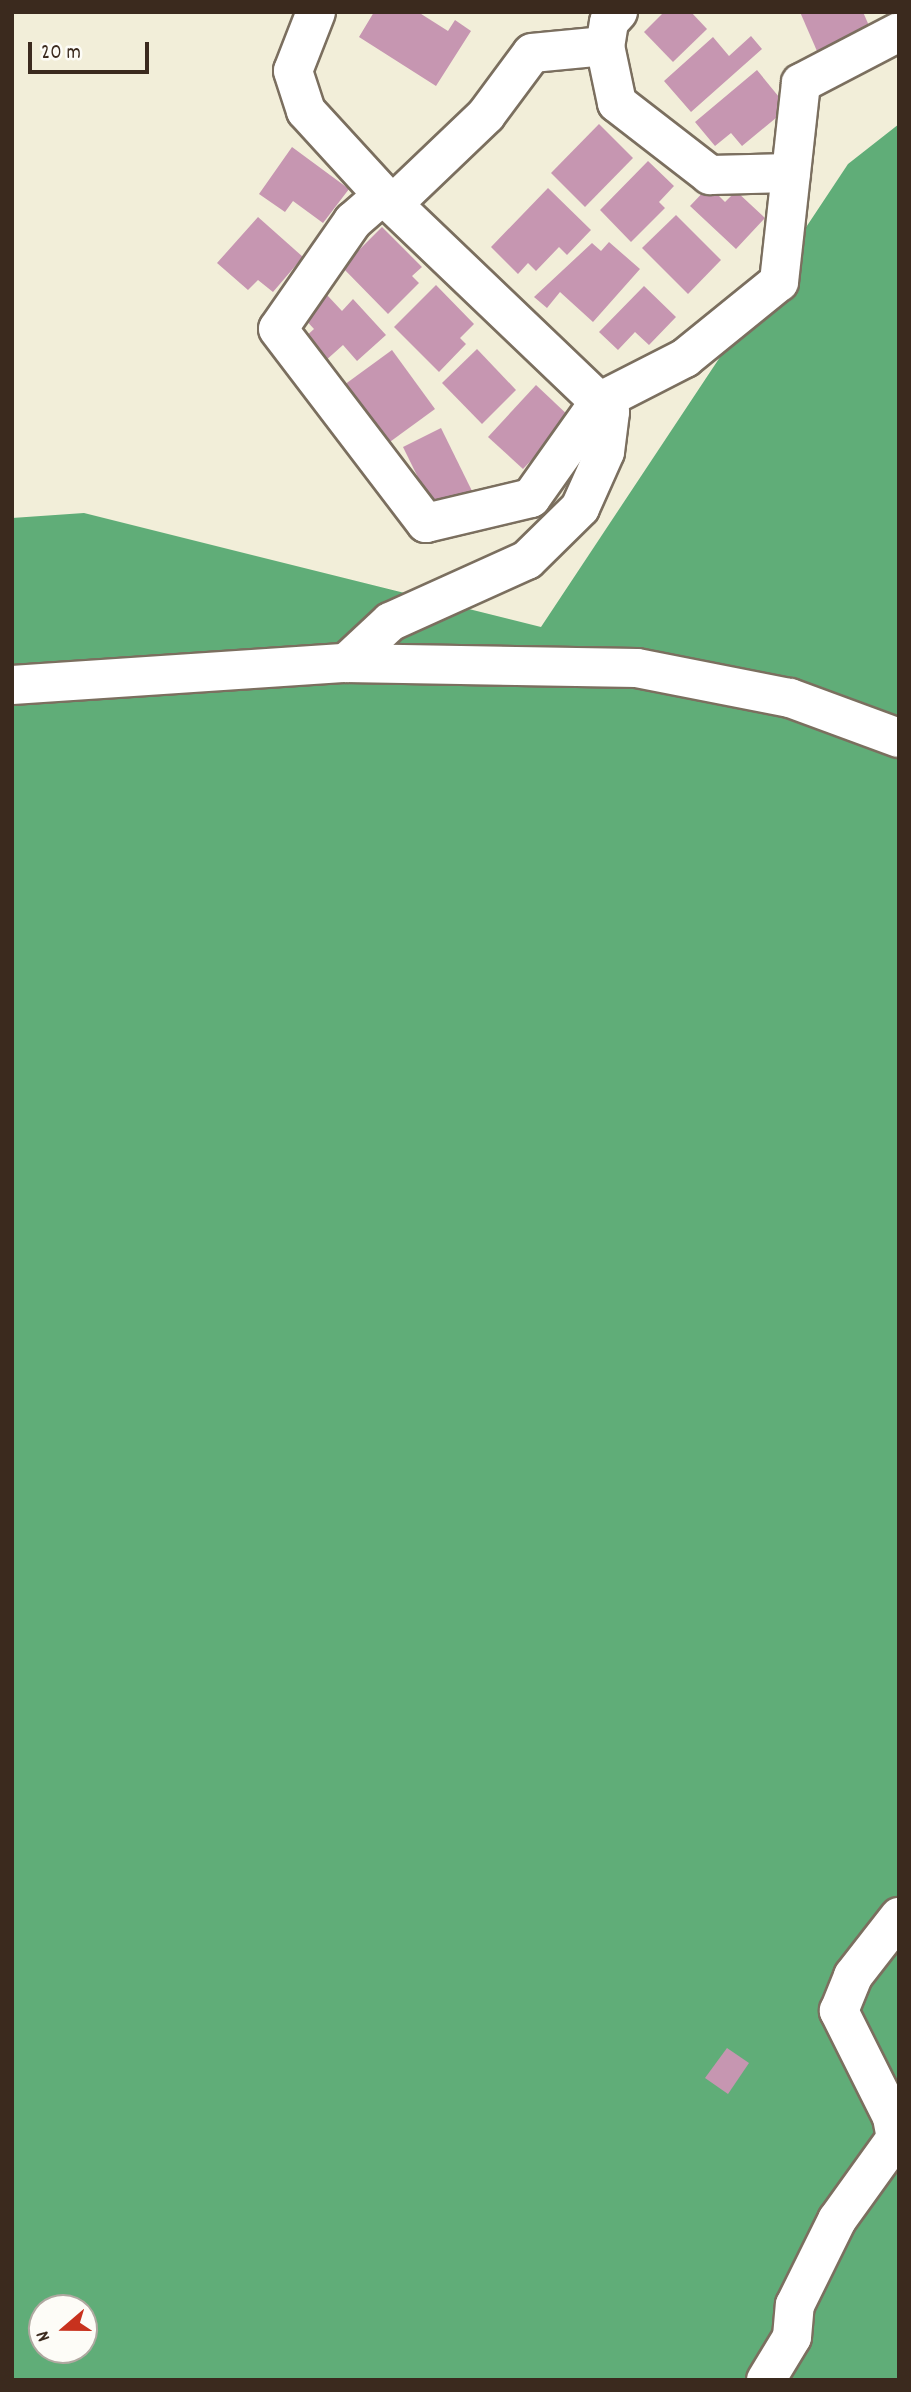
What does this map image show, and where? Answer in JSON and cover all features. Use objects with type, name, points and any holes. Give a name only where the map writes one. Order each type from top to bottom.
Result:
[{"type":"street","points":[[316,12],[293,71],[306,111],[388,199],[610,412],[605,452],[580,508],[527,560],[390,622],[346,663]]},
{"type":"street","points":[[792,173],[710,175],[617,103],[612,29],[532,53],[486,116],[388,199],[353,221],[278,329],[426,523],[531,498],[599,402],[684,358],[779,282],[792,173],[801,83],[899,32]]},
{"type":"street","points":[[12,685],[346,663],[637,667],[790,698],[899,738]]},
{"type":"street","points":[[766,2380],[792,2337],[795,2305],[836,2220],[896,2138],[892,2117],[839,2011],[853,1976],[899,1917]]},
{"type":"green space","points":[[899,124],[899,2380],[12,2380],[12,518],[84,513],[541,627],[848,164]]},
{"type":"building","points":[[374,12],[418,12],[448,31],[455,20],[471,31],[436,86],[359,37]]},
{"type":"building","points":[[664,12],[691,12],[707,29],[673,62],[644,32]]},
{"type":"building","points":[[800,12],[863,12],[873,35],[820,58]]},
{"type":"building","points":[[751,36],[762,49],[691,112],[664,81],[713,37],[729,56]]},
{"type":"building","points":[[757,70],[788,108],[742,146],[731,133],[715,146],[695,122]]},
{"type":"building","points":[[599,124],[633,158],[585,207],[551,173]]},
{"type":"building","points":[[292,147],[349,189],[323,223],[293,201],[285,212],[259,194]]},
{"type":"building","points":[[648,161],[674,186],[659,202],[665,208],[631,242],[600,210]]},
{"type":"building","points":[[709,186],[725,202],[736,191],[765,218],[736,249],[690,206]]},
{"type":"building","points":[[548,188],[591,230],[567,255],[559,247],[536,271],[528,263],[518,274],[491,247]]},
{"type":"building","points":[[676,215],[721,260],[688,294],[642,248]]},
{"type":"building","points":[[258,217],[303,257],[273,292],[258,280],[248,290],[217,263]]},
{"type":"building","points":[[382,227],[422,267],[412,276],[419,283],[388,314],[342,267]]},
{"type":"building","points":[[609,242],[640,269],[593,322],[560,292],[547,308],[534,297],[592,243],[601,251]]},
{"type":"building","points":[[436,285],[474,324],[460,338],[466,344],[439,372],[394,327]]},
{"type":"building","points":[[644,286],[676,317],[649,345],[635,332],[618,350],[599,332]]},
{"type":"building","points":[[327,295],[342,311],[353,299],[386,335],[357,361],[343,345],[324,362],[303,339],[314,329],[303,317]]},
{"type":"building","points":[[477,349],[516,390],[482,424],[442,383]]},
{"type":"building","points":[[392,350],[435,409],[387,444],[344,385]]},
{"type":"building","points":[[536,385],[571,418],[523,469],[488,437]]},
{"type":"building","points":[[441,428],[473,493],[435,512],[403,447]]},
{"type":"building","points":[[727,2048],[749,2063],[728,2094],[705,2078]]}]
